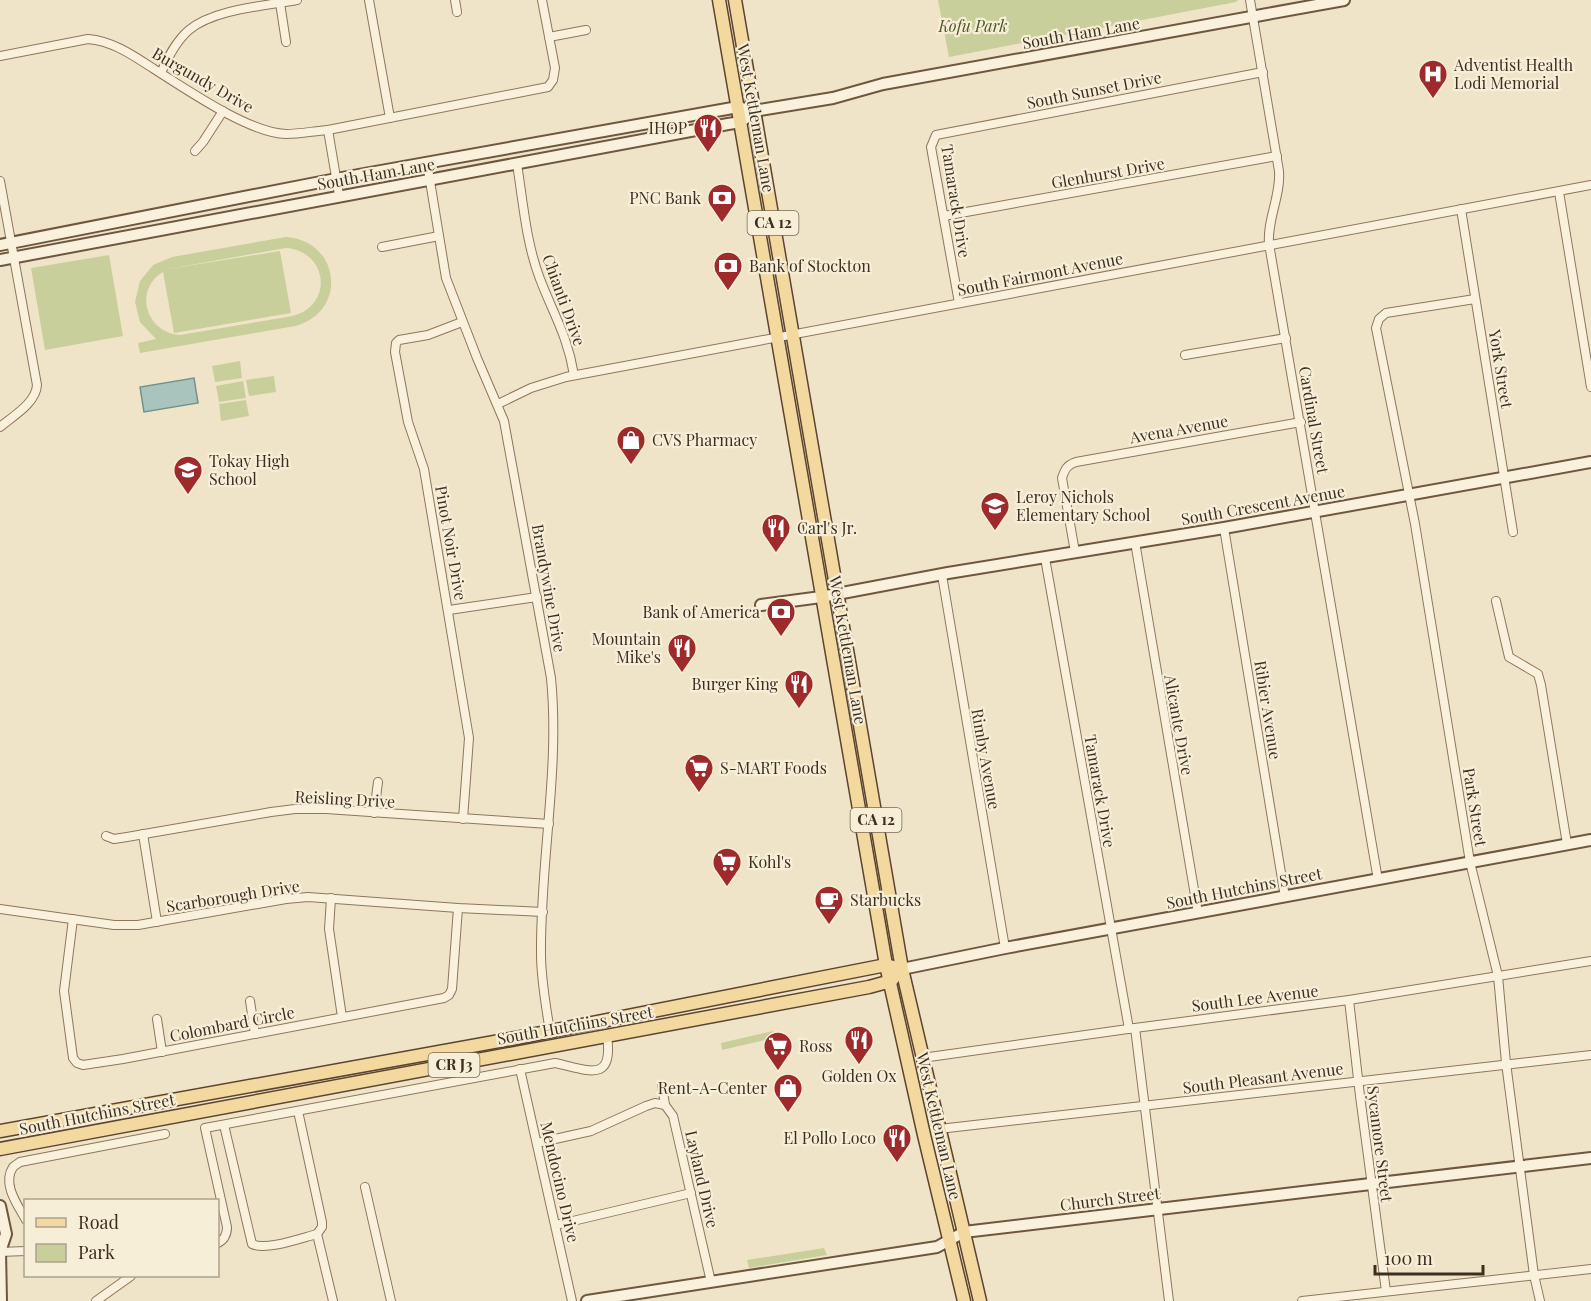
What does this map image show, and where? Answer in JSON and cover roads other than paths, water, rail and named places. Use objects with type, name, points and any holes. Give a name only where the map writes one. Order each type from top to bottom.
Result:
[{"type":"main road","name":"West Kettleman Lane","points":[[719,0],[886,965],[964,1301]]},
{"type":"main road","name":"West Kettleman Lane","points":[[735,0],[903,969],[980,1301]]},
{"type":"main road","name":"South Ham Lane","points":[[5,244],[336,179],[738,106],[754,111],[833,98],[883,84],[1343,0]]},
{"type":"main road","name":"South Ham Lane","points":[[0,260],[339,195],[741,122],[754,111]]},
{"type":"main road","name":"South Crescent Avenue","points":[[761,605],[821,597],[1224,528],[1591,462]]},
{"type":"main road","points":[[857,797],[868,808],[877,823]]},
{"type":"main road","name":"South Hutchins Street","points":[[0,1131],[550,1032],[886,965],[903,969],[1005,948],[1591,840]]},
{"type":"main road","points":[[891,981],[903,969]]},
{"type":"main road","name":"South Hutchins Street","points":[[0,1149],[743,1011],[891,981]]},
{"type":"main road","points":[[743,1011],[758,1002],[766,989]]},
{"type":"main road","name":"Church Street","points":[[587,1301],[639,1297],[711,1282],[937,1247],[964,1232],[1591,1158]]},
{"type":"main road","points":[[0,1206],[6,1234],[0,1252],[1,1301]]},
{"type":"street","points":[[160,73],[179,40],[200,22],[213,17],[297,0]]},
{"type":"street","points":[[369,0],[390,118]]},
{"type":"street","points":[[455,0],[458,12]]},
{"type":"street","points":[[542,0],[549,37],[586,30]]},
{"type":"street","name":"Cardinal Street","points":[[1250,0],[1280,183],[1268,232],[1269,244],[1378,880]]},
{"type":"street","points":[[280,3],[286,42]]},
{"type":"street","name":"Burgundy Drive","points":[[0,56],[88,39],[99,40],[136,57],[223,111],[272,132],[286,134],[328,130],[548,87],[555,73],[549,37]]},
{"type":"street","name":"South Sunset Drive","points":[[933,138],[939,133],[1263,72]]},
{"type":"street","points":[[195,151],[223,111]]},
{"type":"street","points":[[328,130],[339,195]]},
{"type":"street","name":"Tamarack Drive","points":[[933,138],[931,147],[959,303]]},
{"type":"street","name":"Glenhurst Drive","points":[[945,216],[1277,156]]},
{"type":"street","name":"Brandywine Drive","points":[[427,163],[446,278],[504,421],[551,678],[555,718],[541,955],[550,1032]]},
{"type":"street","name":"Chianti Drive","points":[[517,164],[539,278],[566,338],[574,375]]},
{"type":"street","points":[[0,181],[5,244],[14,257],[37,385],[36,394],[0,427]]},
{"type":"street","name":"South Fairmont Avenue","points":[[498,404],[531,388],[574,375],[1591,185]]},
{"type":"street","points":[[1559,192],[1591,387]]},
{"type":"street","name":"York Street","points":[[1461,209],[1513,532]]},
{"type":"street","points":[[382,247],[439,236]]},
{"type":"street","name":"Park Street","points":[[1475,298],[1386,314],[1379,319],[1376,328],[1410,495],[1470,862],[1498,976],[1506,1063],[1534,1275],[1540,1301]]},
{"type":"street","name":"Pinot Noir Drive","points":[[462,322],[428,334],[399,340],[396,343],[395,352],[408,422],[424,469],[469,738],[463,819]]},
{"type":"street","points":[[1185,355],[1286,338]]},
{"type":"street","name":"Avena Avenue","points":[[1075,552],[1062,478],[1065,469],[1076,462],[1301,422]]},
{"type":"street","name":"Ribier Avenue","points":[[1224,528],[1285,897]]},
{"type":"street","name":"Alicante Drive","points":[[1135,542],[1198,913]]},
{"type":"street","name":"Tamarack Drive","points":[[1045,558],[1111,930],[1146,1105],[1169,1301]]},
{"type":"street","name":"Rimby Avenue","points":[[942,575],[1005,948]]},
{"type":"street","points":[[449,610],[537,597]]},
{"type":"street","points":[[1496,601],[1509,657],[1538,674],[1567,844]]},
{"type":"street","points":[[374,813],[378,783]]},
{"type":"street","name":"Reisling Drive","points":[[106,836],[114,839],[295,809],[549,824]]},
{"type":"street","points":[[143,834],[157,922]]},
{"type":"street","points":[[331,898],[329,929],[342,1017]]},
{"type":"street","name":"Scarborough Drive","points":[[0,909],[114,925],[138,925],[286,899],[331,898],[543,912]]},
{"type":"street","name":"Colombard Circle","points":[[73,920],[64,991],[73,1058],[77,1063],[83,1065],[444,998],[452,989],[458,908]]},
{"type":"street","name":"South Lee Avenue","points":[[922,1058],[1349,1000],[1591,961]]},
{"type":"street","name":"Sycamore Street","points":[[1349,1000],[1386,1291]]},
{"type":"street","points":[[250,1001],[255,1034]]},
{"type":"street","points":[[157,1019],[162,1052]]},
{"type":"street","points":[[219,1242],[227,1233],[227,1227],[205,1128],[555,1063],[589,1071],[597,1070],[604,1067],[609,1060],[607,1036]]},
{"type":"street","name":"South Pleasant Avenue","points":[[939,1129],[1591,1055]]},
{"type":"street","name":"Mendocino Drive","points":[[520,1069],[573,1301]]},
{"type":"street","name":"Layland Drive","points":[[662,1085],[665,1104],[674,1116],[711,1282]]},
{"type":"street","points":[[537,1143],[591,1131],[646,1106],[655,1103],[665,1104]]},
{"type":"street","points":[[224,1125],[252,1244],[269,1246],[317,1234],[322,1227],[298,1111]]},
{"type":"street","points":[[24,1216],[10,1188],[9,1179],[13,1167],[20,1162],[165,1134]]},
{"type":"street","points":[[365,1187],[391,1301]]},
{"type":"street","points":[[556,1225],[691,1193]]},
{"type":"street","points":[[317,1234],[333,1301]]},
{"type":"street","points":[[0,1252],[24,1251]]},
{"type":"street","points":[[1302,1301],[1591,1269]]},
{"type":"street","points":[[96,1301],[128,1277]]},
{"type":"water","points":[[194,378],[198,403],[144,412],[140,387]]},
{"type":"place","name":"Adventist Health Lodi Memorial","points":[[1433,100]]},
{"type":"place","name":"IHOP","points":[[708,154]]},
{"type":"place","name":"PNC Bank","points":[[722,224]]},
{"type":"place","name":"Bank of Stockton","points":[[728,292]]},
{"type":"place","name":"CVS Pharmacy","points":[[631,466]]},
{"type":"place","name":"Tokay High School","points":[[188,496]]},
{"type":"place","name":"Leroy Nichols Elementary School","points":[[995,532]]},
{"type":"place","name":"Carl's Jr.","points":[[776,554]]},
{"type":"place","name":"Bank of America","points":[[781,638]]},
{"type":"place","name":"Mountain Mike's","points":[[682,674]]},
{"type":"place","name":"Burger King","points":[[799,710]]},
{"type":"place","name":"S-MART Foods","points":[[699,794]]},
{"type":"place","name":"Kohl's","points":[[727,888]]},
{"type":"place","name":"Starbucks","points":[[829,926]]},
{"type":"place","name":"Golden Ox","points":[[859,1066]]},
{"type":"place","name":"Ross","points":[[778,1072]]},
{"type":"place","name":"Rent-A-Center","points":[[788,1114]]},
{"type":"place","name":"El Pollo Loco","points":[[897,1164]]},
{"type":"park label","name":"Kofu Park","points":[[973,26]]}]
